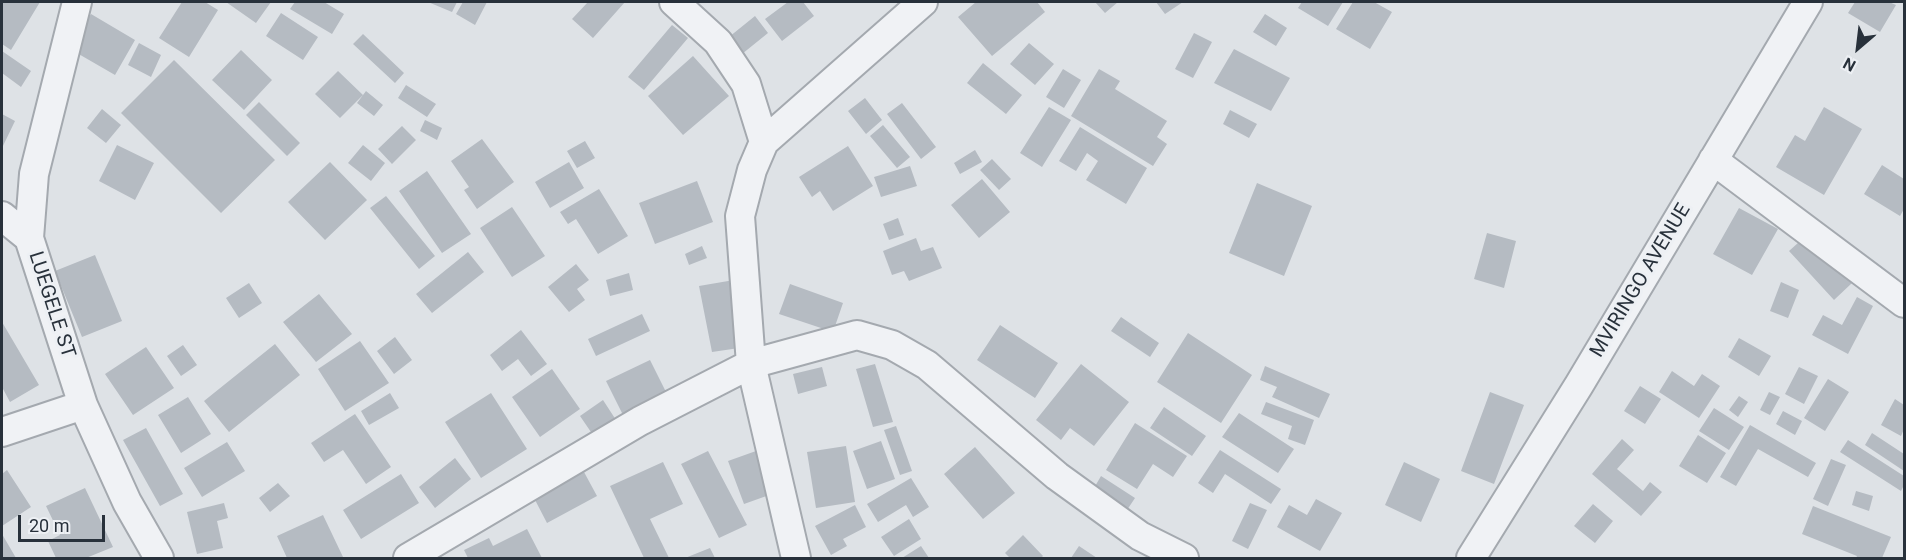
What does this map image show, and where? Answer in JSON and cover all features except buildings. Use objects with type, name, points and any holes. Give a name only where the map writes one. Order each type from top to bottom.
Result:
[{"type":"street","name":"LUEGELE ST","points":[[77,2],[34,174],[29,238],[83,405],[128,502],[159,558]]},
{"type":"street","points":[[674,2],[718,42],[746,84],[764,142]]},
{"type":"street","points":[[796,558],[751,364],[740,216],[752,170],[764,142],[923,2]]},
{"type":"street","name":"MVIRINGO AVENUE","points":[[1471,558],[1579,385],[1808,2]]},
{"type":"street","points":[[1713,160],[1905,303]]},
{"type":"street","points":[[2,216],[29,238]]},
{"type":"street","points":[[408,558],[640,421],[751,364],[857,335],[892,345],[927,365],[1057,476],[1140,536],[1184,558]]},
{"type":"street","points":[[2,432],[83,405]]}]
